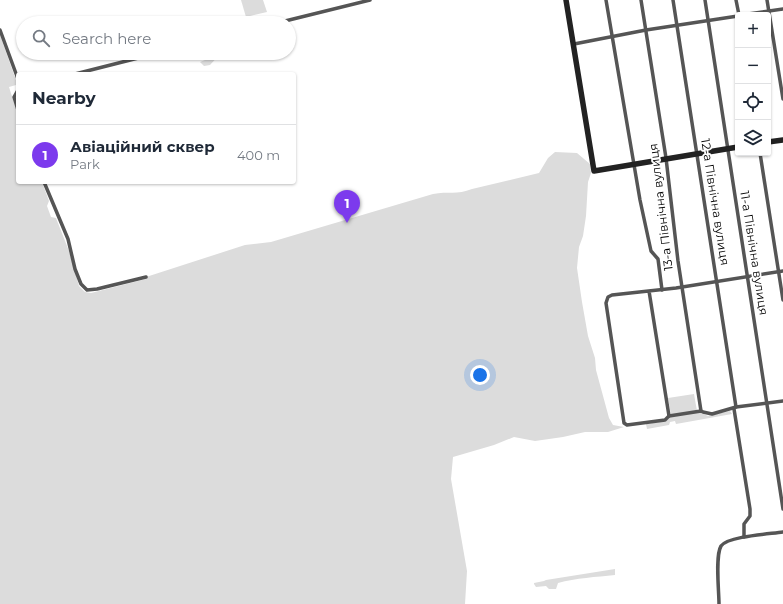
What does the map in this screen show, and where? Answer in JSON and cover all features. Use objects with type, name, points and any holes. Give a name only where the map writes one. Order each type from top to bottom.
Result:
[{"type":"street","points":[[296,18],[370,0]]},
{"type":"street","points":[[566,0],[594,171],[633,163],[735,147]]},
{"type":"street","points":[[606,0],[633,163],[651,251],[658,259],[662,290]]},
{"type":"street","name":"13-а Північна вулиця","points":[[641,0],[666,158],[682,287],[701,411]]},
{"type":"street","name":"12-а Північна вулиця","points":[[673,0],[750,509],[750,516],[744,524],[744,537]]},
{"type":"street","name":"11-а Північна вулиця","points":[[705,0],[768,403],[783,509]]},
{"type":"street","points":[[736,0],[738,12]]},
{"type":"street","points":[[767,0],[783,99]]},
{"type":"street","points":[[762,12],[783,9]]},
{"type":"street","points":[[574,44],[646,30],[735,16]]},
{"type":"street","points":[[0,30],[16,74]]},
{"type":"street","points":[[83,72],[130,60]]},
{"type":"street","points":[[16,94],[14,97],[16,104]]},
{"type":"street","points":[[771,142],[783,140]]},
{"type":"street","points":[[761,156],[781,271],[783,300]]},
{"type":"street","points":[[45,184],[68,239],[75,269],[81,284],[86,290],[97,289],[146,277]]},
{"type":"street","points":[[781,271],[662,290],[612,295],[608,297],[606,301],[624,422],[626,425],[665,420],[669,417],[701,411],[712,414],[735,408],[783,401]]},
{"type":"street","points":[[649,291],[669,417]]},
{"type":"street","points":[[719,604],[719,549],[726,541],[783,532]]},
{"type":"shaded area","points":[[241,0],[263,0],[267,12],[246,16]]},
{"type":"shaded area","points":[[0,35],[16,80],[16,85],[9,87],[16,109],[16,184],[43,184],[49,201],[47,206],[51,217],[56,218],[69,251],[79,286],[85,292],[91,293],[146,279],[146,277],[245,245],[271,242],[433,194],[462,192],[539,173],[548,158],[555,152],[577,153],[590,164],[591,173],[588,182],[586,216],[583,236],[579,247],[577,268],[588,336],[595,358],[596,370],[609,418],[613,425],[624,427],[608,432],[585,432],[535,441],[514,437],[494,445],[453,457],[451,479],[467,571],[465,604],[0,604]]},
{"type":"shaded area","points":[[215,60],[210,65],[204,66],[200,62]]},
{"type":"shaded area","points":[[694,394],[697,411],[671,415],[668,398]]},
{"type":"shaded area","points":[[730,411],[732,414],[676,424],[675,421],[670,422],[669,425],[647,429],[646,424],[666,421],[671,417],[699,412],[708,416]]},
{"type":"shaded area","points":[[615,569],[615,575],[565,581],[558,583],[556,589],[549,589],[546,586],[536,587],[534,584],[546,580]]},
{"type":"place","name":"Авіаційний сквер","points":[[347,223]]}]
